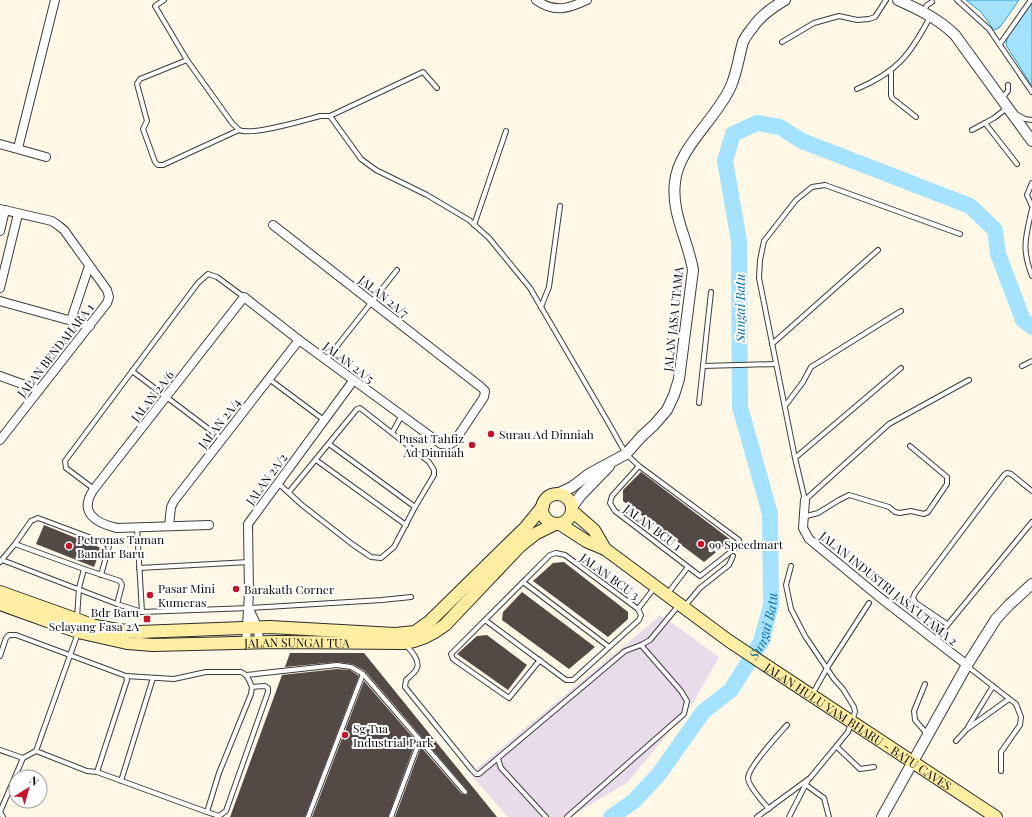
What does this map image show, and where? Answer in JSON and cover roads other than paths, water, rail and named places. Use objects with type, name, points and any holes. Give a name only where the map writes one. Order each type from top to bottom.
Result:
[{"type":"main road","points":[[557,494],[565,496],[568,499],[572,509],[568,519],[557,524],[550,522],[544,515],[543,506],[548,497],[557,494]]},
{"type":"main road","name":"JALAN SUNGAI TUA","points":[[0,592],[95,626],[118,630],[139,632],[270,627],[376,634],[415,632],[429,622],[526,527],[543,506]]},
{"type":"main road","name":"JALAN HULU YAM BHARU - BATU CAVES","points":[[572,509],[594,530],[605,549]]},
{"type":"main road","name":"JALAN HULU YAM BHARU - BATU CAVES","points":[[557,524],[586,541],[605,549],[729,641],[996,817]]},
{"type":"main road","name":"JALAN SUNGAI TUA","points":[[0,604],[78,632],[127,643],[153,645],[259,642],[415,642],[431,635],[445,625],[520,546],[535,534],[557,524]]},
{"type":"street","points":[[18,148],[55,0]]},
{"type":"street","points":[[536,0],[554,8],[568,8],[587,0]]},
{"type":"street","name":"JALAN JASA UTAMA","points":[[557,494],[572,487],[589,474],[626,454],[641,436],[654,425],[666,410],[674,395],[682,362],[693,270],[691,256],[675,205],[675,182],[677,170],[687,151],[731,86],[744,41],[761,17],[771,8],[785,0]]},
{"type":"street","points":[[898,0],[927,14],[955,35],[1032,142]]},
{"type":"street","points":[[0,144],[18,148],[46,158]]},
{"type":"street","points":[[0,231],[2,210]]},
{"type":"street","name":"JALAN BENDAHARA 1","points":[[0,440],[108,303],[107,290],[64,230],[52,221],[2,210]]},
{"type":"street","points":[[0,288],[18,214]]},
{"type":"street","name":"JALAN 2A/7","points":[[273,225],[485,391],[484,397],[454,442],[449,445],[441,444]]},
{"type":"street","points":[[71,320],[90,266]]},
{"type":"street","name":"JALAN 2A/5","points":[[244,297],[299,340],[441,444]]},
{"type":"street","name":"JALAN 2A/6","points":[[137,528],[109,526],[96,519],[89,513],[88,503],[91,493],[244,297]]},
{"type":"street","points":[[0,302],[90,326]]},
{"type":"street","name":"JALAN 2A/4","points":[[169,526],[171,507],[174,501],[299,340]]},
{"type":"street","points":[[0,376],[39,390]]},
{"type":"street","name":"JALAN 2A/2","points":[[259,642],[252,628],[249,608],[250,562],[247,543],[248,524],[354,380]]},
{"type":"street","name":"JALAN JASA UTAMA","points":[[572,509],[581,495],[613,462]]},
{"type":"street","name":"JALAN INDUSTRI JASA UTAMA 2","points":[[805,500],[803,528],[809,539],[967,665]]},
{"type":"street","points":[[137,528],[209,525]]},
{"type":"street","points":[[882,817],[967,665],[996,619],[1032,584]]},
{"type":"street","name":"JALAN 2A/2","points":[[246,643],[252,628],[249,608]]},
{"type":"lane","points":[[152,0],[187,60],[232,123],[239,130]]},
{"type":"lane","points":[[155,6],[164,0]]},
{"type":"lane","points":[[782,42],[814,23],[839,16],[857,20],[875,17],[886,0]]},
{"type":"lane","points":[[958,0],[989,29],[1032,92]]},
{"type":"lane","points":[[1000,44],[1031,0]]},
{"type":"lane","points":[[857,89],[891,72],[906,57],[920,36],[927,14],[927,5],[932,2]]},
{"type":"lane","points":[[187,60],[140,79],[137,84],[147,121],[143,129],[155,162],[158,164],[163,165],[239,130],[260,130],[320,116],[330,116],[423,72],[437,88]]},
{"type":"lane","points":[[891,72],[892,98],[908,109],[916,117]]},
{"type":"lane","points":[[972,130],[994,118],[1007,106],[1008,85]]},
{"type":"lane","points":[[1007,106],[1025,119],[1032,120]]},
{"type":"lane","points":[[330,116],[361,159],[376,170],[469,220],[489,238],[530,288],[626,454],[639,466]]},
{"type":"lane","points":[[985,123],[1017,164]]},
{"type":"lane","points":[[474,225],[506,132]]},
{"type":"lane","points":[[1032,183],[1027,195],[1032,208],[1025,241],[1026,261],[1032,276]]},
{"type":"lane","points":[[960,234],[825,185],[812,187],[796,200],[764,241],[760,260],[759,278],[795,458],[805,500],[889,424],[969,380]]},
{"type":"lane","points":[[540,307],[549,287],[560,206]]},
{"type":"lane","points":[[772,344],[878,250]]},
{"type":"lane","points":[[326,360],[397,270]]},
{"type":"lane","points":[[94,489],[66,468],[65,461],[198,283],[208,274],[217,277],[244,297]]},
{"type":"lane","points":[[699,403],[712,292]]},
{"type":"lane","points":[[785,406],[803,382],[811,366],[901,311]]},
{"type":"lane","points":[[1022,366],[1032,361]]},
{"type":"lane","points":[[703,366],[776,364]]},
{"type":"lane","points":[[795,458],[901,368]]},
{"type":"lane","points":[[132,371],[222,439]]},
{"type":"lane","points":[[268,379],[324,420]]},
{"type":"lane","points":[[278,483],[302,505],[371,557],[381,558],[394,547],[434,475],[434,470],[429,462],[360,408],[357,409],[289,492]]},
{"type":"lane","points":[[392,433],[402,415]]},
{"type":"lane","points":[[329,444],[415,507]]},
{"type":"lane","points":[[803,517],[818,513],[849,495],[889,507],[895,512],[900,513],[911,511],[924,514],[928,512],[947,484],[947,477],[910,446]]},
{"type":"lane","points":[[316,460],[406,525]]},
{"type":"lane","name":"JALAN BCU 1","points":[[639,466],[739,540],[737,547],[700,576],[615,511],[610,503],[612,496],[639,466]]},
{"type":"lane","points":[[947,624],[916,603],[913,598],[915,593],[1004,475],[1007,473],[1011,474],[1032,490]]},
{"type":"lane","points":[[101,575],[109,546],[105,543],[38,518],[31,521],[1,561],[142,612],[249,608],[411,597]]},
{"type":"lane","points":[[935,640],[1032,522]]},
{"type":"lane","points":[[137,528],[142,612]]},
{"type":"lane","points":[[15,544],[120,581],[122,585],[117,604]]},
{"type":"lane","name":"JALAN BCU 3","points":[[556,553],[565,555],[638,609],[641,615],[639,620],[573,680],[566,680],[485,620],[550,555],[556,553]]},
{"type":"lane","points":[[404,643],[414,654],[418,666],[406,680],[405,687],[467,764],[476,774],[479,774],[625,651],[650,640],[700,588],[729,565],[734,556]]},
{"type":"lane","points":[[139,568],[250,562]]},
{"type":"lane","points":[[790,817],[810,778],[848,732],[855,712],[854,707],[843,689],[802,631],[791,609],[786,585],[791,566]]},
{"type":"lane","points":[[666,595],[688,567]]},
{"type":"lane","points":[[77,619],[79,588],[84,569]]},
{"type":"lane","points":[[523,582],[609,647]]},
{"type":"lane","points":[[638,609],[655,586]]},
{"type":"lane","points":[[812,695],[827,668],[869,603]]},
{"type":"lane","points":[[485,620],[451,654],[453,659],[509,698],[540,660]]},
{"type":"lane","points":[[3,817],[0,812],[23,758],[36,751],[78,632]]},
{"type":"lane","points":[[0,656],[6,638],[9,635],[16,635],[126,676],[174,679],[206,672],[242,672],[246,675],[252,687],[251,694],[220,773],[207,812]]},
{"type":"lane","points":[[567,817],[684,714],[687,701],[681,691],[641,645]]},
{"type":"lane","points":[[967,665],[1016,704],[1019,710],[1021,717],[1020,725],[1001,752],[1001,771]]},
{"type":"lane","points":[[246,675],[337,666],[351,667],[363,674],[465,792]]},
{"type":"lane","points":[[308,817],[363,674]]},
{"type":"lane","points":[[97,772],[127,680],[126,676]]},
{"type":"lane","points":[[121,781],[153,678]]},
{"type":"lane","points":[[925,684],[914,711],[915,720],[928,735]]},
{"type":"lane","points":[[36,751],[219,816],[226,811],[229,804],[268,692],[268,688],[265,686],[252,687]]},
{"type":"lane","points":[[967,729],[992,686]]},
{"type":"lane","points":[[956,741],[967,729],[1009,699]]},
{"type":"lane","points":[[769,809],[750,785],[748,777],[752,767],[787,725]]},
{"type":"lane","points":[[391,817],[420,740]]},
{"type":"lane","points":[[837,747],[860,769],[874,768]]},
{"type":"lane","points":[[0,750],[23,758]]},
{"type":"lane","points":[[498,759],[502,768],[546,817]]},
{"type":"lane","points":[[757,817],[810,778]]},
{"type":"lane","points":[[806,785],[824,798],[829,817]]},
{"type":"water","points":[[966,0],[1019,0],[1000,27],[994,30],[981,12]]},
{"type":"water","points":[[1032,3],[1032,86],[1006,45],[1007,38]]},
{"type":"waterway","name":"Sungai Batu","points":[[611,817],[634,801],[659,774],[703,712],[731,690],[761,642],[771,605],[770,514],[740,407],[739,241],[725,161],[733,134],[757,123],[780,127],[802,141],[970,206],[995,230],[998,254],[1023,320],[1032,327]]},
{"type":"place","name":"Surau Ad Dinniah","points":[[491,434]]},
{"type":"place","name":"Pusat Tahfiz Ad Dinniah","points":[[472,445]]},
{"type":"place","name":"99 Speedmart","points":[[701,544]]},
{"type":"place","name":"Petronas Taman Bandar Baru","points":[[69,546]]},
{"type":"place","name":"Barakath Corner","points":[[236,589]]},
{"type":"place","name":"Pasar Mini Kumeras","points":[[150,595]]},
{"type":"place","name":"Bdr Baru Selayang Fasa 2A","points":[[147,619]]},
{"type":"place","name":"Sg Tua Industrial Park","points":[[345,735]]}]
